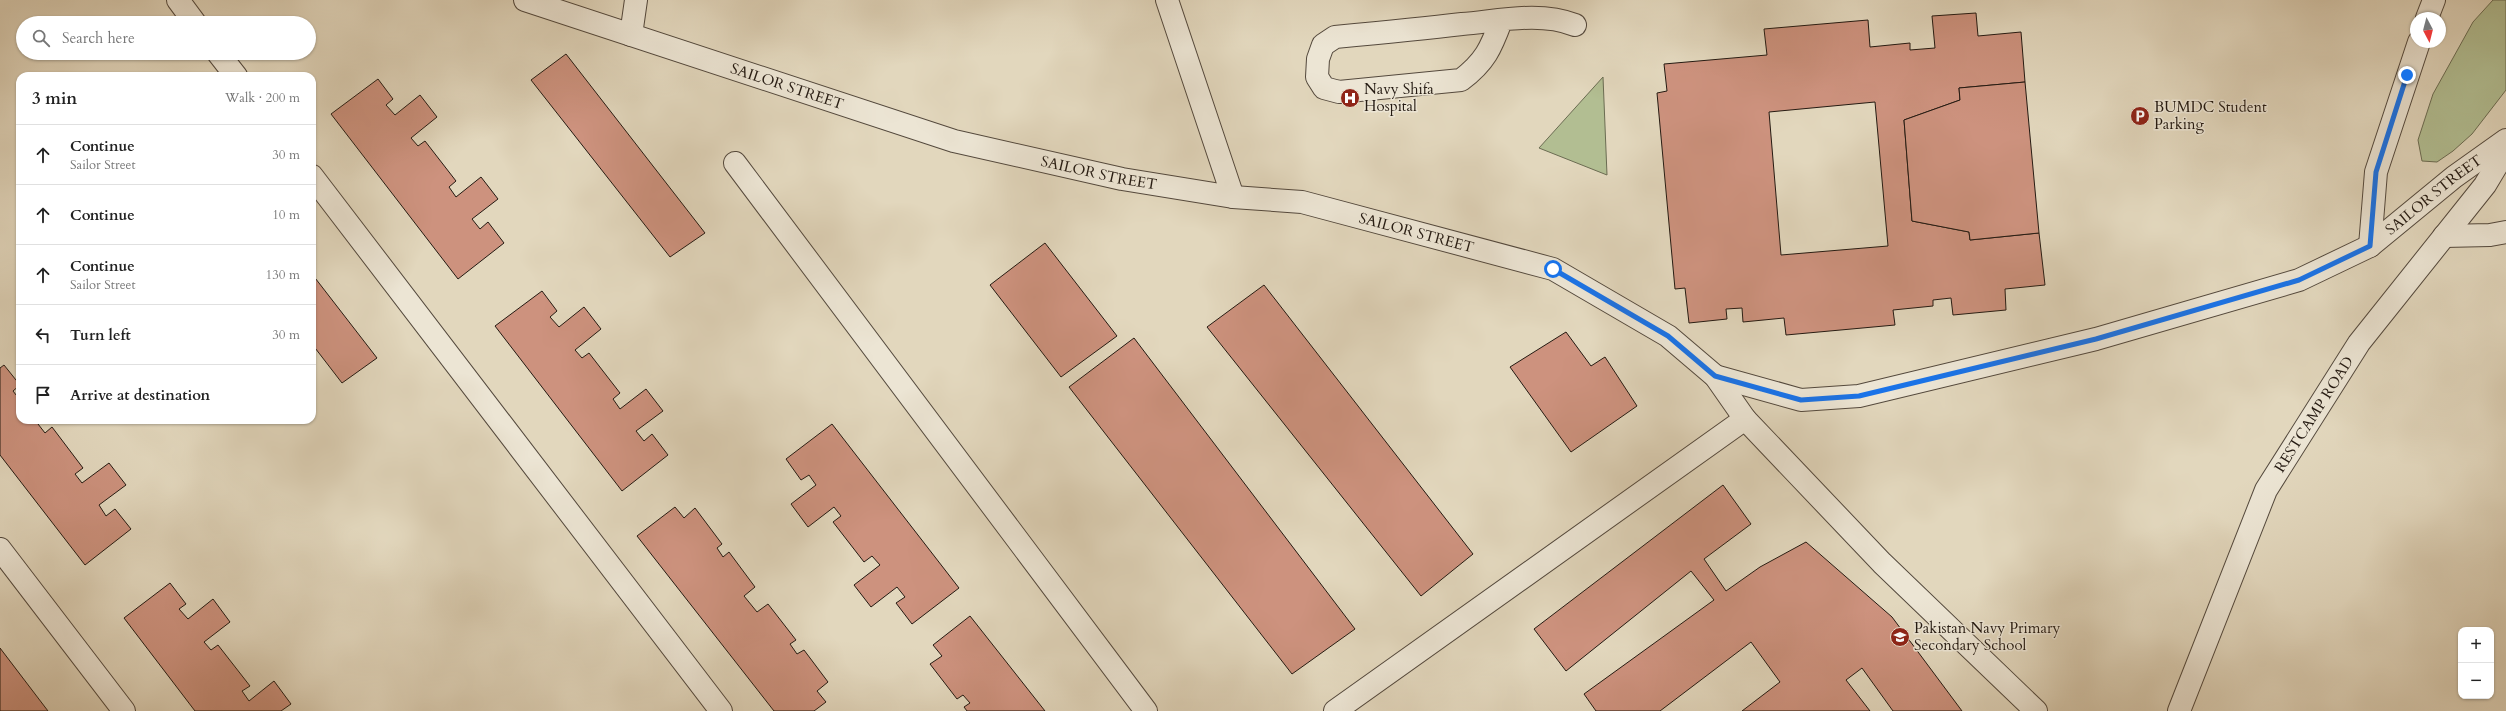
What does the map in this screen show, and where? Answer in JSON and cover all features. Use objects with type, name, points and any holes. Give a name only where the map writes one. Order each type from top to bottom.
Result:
[{"type":"street","points":[[178,0],[190,16]]},
{"type":"street","name":"SAILOR STREET","points":[[525,0],[954,141],[1122,179],[1233,197],[1302,202],[1553,269],[1668,336],[1715,376],[1801,400],[1859,396],[2096,339],[2299,280],[2370,246],[2454,177],[2506,140]]},
{"type":"street","points":[[631,35],[636,0]]},
{"type":"street","points":[[1167,0],[1233,197]]},
{"type":"street","points":[[2429,12],[2434,0]]},
{"type":"street","points":[[1501,21],[1489,52],[1476,69],[1461,80],[1339,92],[1324,88],[1317,77],[1318,59],[1322,45],[1335,37],[1540,17],[1560,19],[1575,25]]},
{"type":"street","points":[[2370,246],[2376,172],[2416,48]]},
{"type":"street","points":[[223,60],[233,72]]},
{"type":"street","name":"RESTCAMP ROAD","points":[[2179,711],[2266,490],[2359,343],[2485,185],[2506,150]]},
{"type":"street","points":[[735,163],[1146,711]]},
{"type":"street","points":[[316,181],[721,711]]},
{"type":"street","points":[[2444,236],[2490,235],[2506,232]]},
{"type":"street","points":[[1715,376],[1745,419],[1882,563],[2036,711]]},
{"type":"street","points":[[1335,711],[1745,419]]},
{"type":"street","points":[[0,548],[124,711]]},
{"type":"green space","points":[[2493,0],[2506,0],[2506,90],[2472,134],[2453,151],[2437,162],[2422,161],[2418,140],[2433,94],[2473,22]]},
{"type":"green space","points":[[1603,77],[1607,175],[1539,148]]},
{"type":"building","points":[[1976,13],[1978,36],[2021,32],[2025,82],[1959,88],[1960,100],[1904,120],[1912,221],[1969,232],[1970,240],[2039,233],[2045,285],[2005,289],[2006,310],[1953,315],[1951,298],[1933,300],[1933,306],[1893,310],[1895,325],[1786,335],[1784,318],[1743,322],[1742,308],[1726,309],[1727,319],[1689,323],[1685,288],[1675,289],[1657,93],[1667,91],[1664,64],[1767,55],[1764,29],[1868,20],[1870,47],[1910,43],[1910,50],[1935,48],[1932,16]],"holes":[[[1875,102],[1888,246],[1781,255],[1769,112]]]},
{"type":"building","points":[[566,54],[705,233],[670,257],[531,80]]},
{"type":"building","points":[[378,79],[393,99],[386,105],[395,115],[420,95],[437,117],[411,138],[418,146],[425,141],[456,181],[449,187],[456,197],[481,177],[498,199],[472,219],[480,229],[488,222],[504,243],[458,279],[331,114]]},
{"type":"building","points":[[2025,82],[2039,233],[1970,240],[1969,232],[1912,221],[1904,120],[1960,100],[1959,88]]},
{"type":"building","points":[[1045,243],[1117,336],[1061,377],[990,285]]},
{"type":"building","points":[[316,279],[377,358],[342,383],[316,349]]},
{"type":"building","points":[[1264,285],[1473,554],[1421,596],[1207,327]]},
{"type":"building","points":[[542,291],[557,311],[550,317],[559,327],[584,307],[601,329],[575,350],[582,358],[589,353],[620,393],[613,399],[620,409],[646,389],[663,411],[636,431],[644,441],[652,434],[668,455],[622,491],[495,326]]},
{"type":"building","points":[[1566,332],[1591,366],[1605,357],[1637,406],[1571,452],[1510,367]]},
{"type":"building","points":[[1134,338],[1355,629],[1292,674],[1069,387]]},
{"type":"building","points":[[4,365],[16,380],[16,388],[13,391],[16,395],[16,424],[38,424],[45,433],[52,427],[83,468],[75,474],[82,483],[109,463],[126,485],[99,505],[106,516],[115,509],[131,529],[85,565],[0,455],[0,368]]},
{"type":"building","points":[[832,424],[959,588],[912,624],[896,603],[905,597],[897,587],[871,607],[854,585],[880,565],[872,556],[864,562],[833,522],[841,516],[834,507],[808,527],[791,504],[816,485],[809,475],[801,480],[786,459]]},
{"type":"building","points":[[1723,485],[1751,524],[1704,559],[1726,591],[1760,567],[1806,542],[1892,617],[1962,711],[1893,711],[1862,668],[1846,680],[1870,711],[1742,711],[1780,682],[1751,642],[1660,711],[1596,711],[1584,694],[1714,600],[1691,571],[1566,671],[1534,629]]},
{"type":"building","points":[[675,507],[684,518],[695,508],[722,544],[717,548],[723,557],[729,552],[755,587],[744,596],[757,612],[768,604],[796,640],[790,644],[797,654],[804,650],[828,682],[817,691],[826,702],[814,711],[774,711],[637,536]]},
{"type":"building","points":[[170,583],[186,604],[179,609],[188,619],[213,599],[230,622],[204,642],[211,650],[218,645],[250,686],[242,691],[249,701],[274,681],[291,704],[281,711],[195,711],[124,618]]},
{"type":"building","points":[[970,616],[1045,711],[967,711],[964,707],[970,703],[963,695],[957,699],[930,664],[942,656],[933,645]]},
{"type":"building","points":[[0,648],[48,711],[0,711]]},
{"type":"place","name":"Navy Shifa Hospital","points":[[1350,98]]},
{"type":"place","name":"BUMDC Student Parking","points":[[2140,116]]},
{"type":"place","name":"Pakistan Navy Primary Secondary School","points":[[1900,637]]},
{"type":"route","points":[[1553,269],[1668,336],[1715,376],[1801,400],[1859,396],[2096,339],[2299,280],[2370,246],[2376,172],[2407,75]]}]
